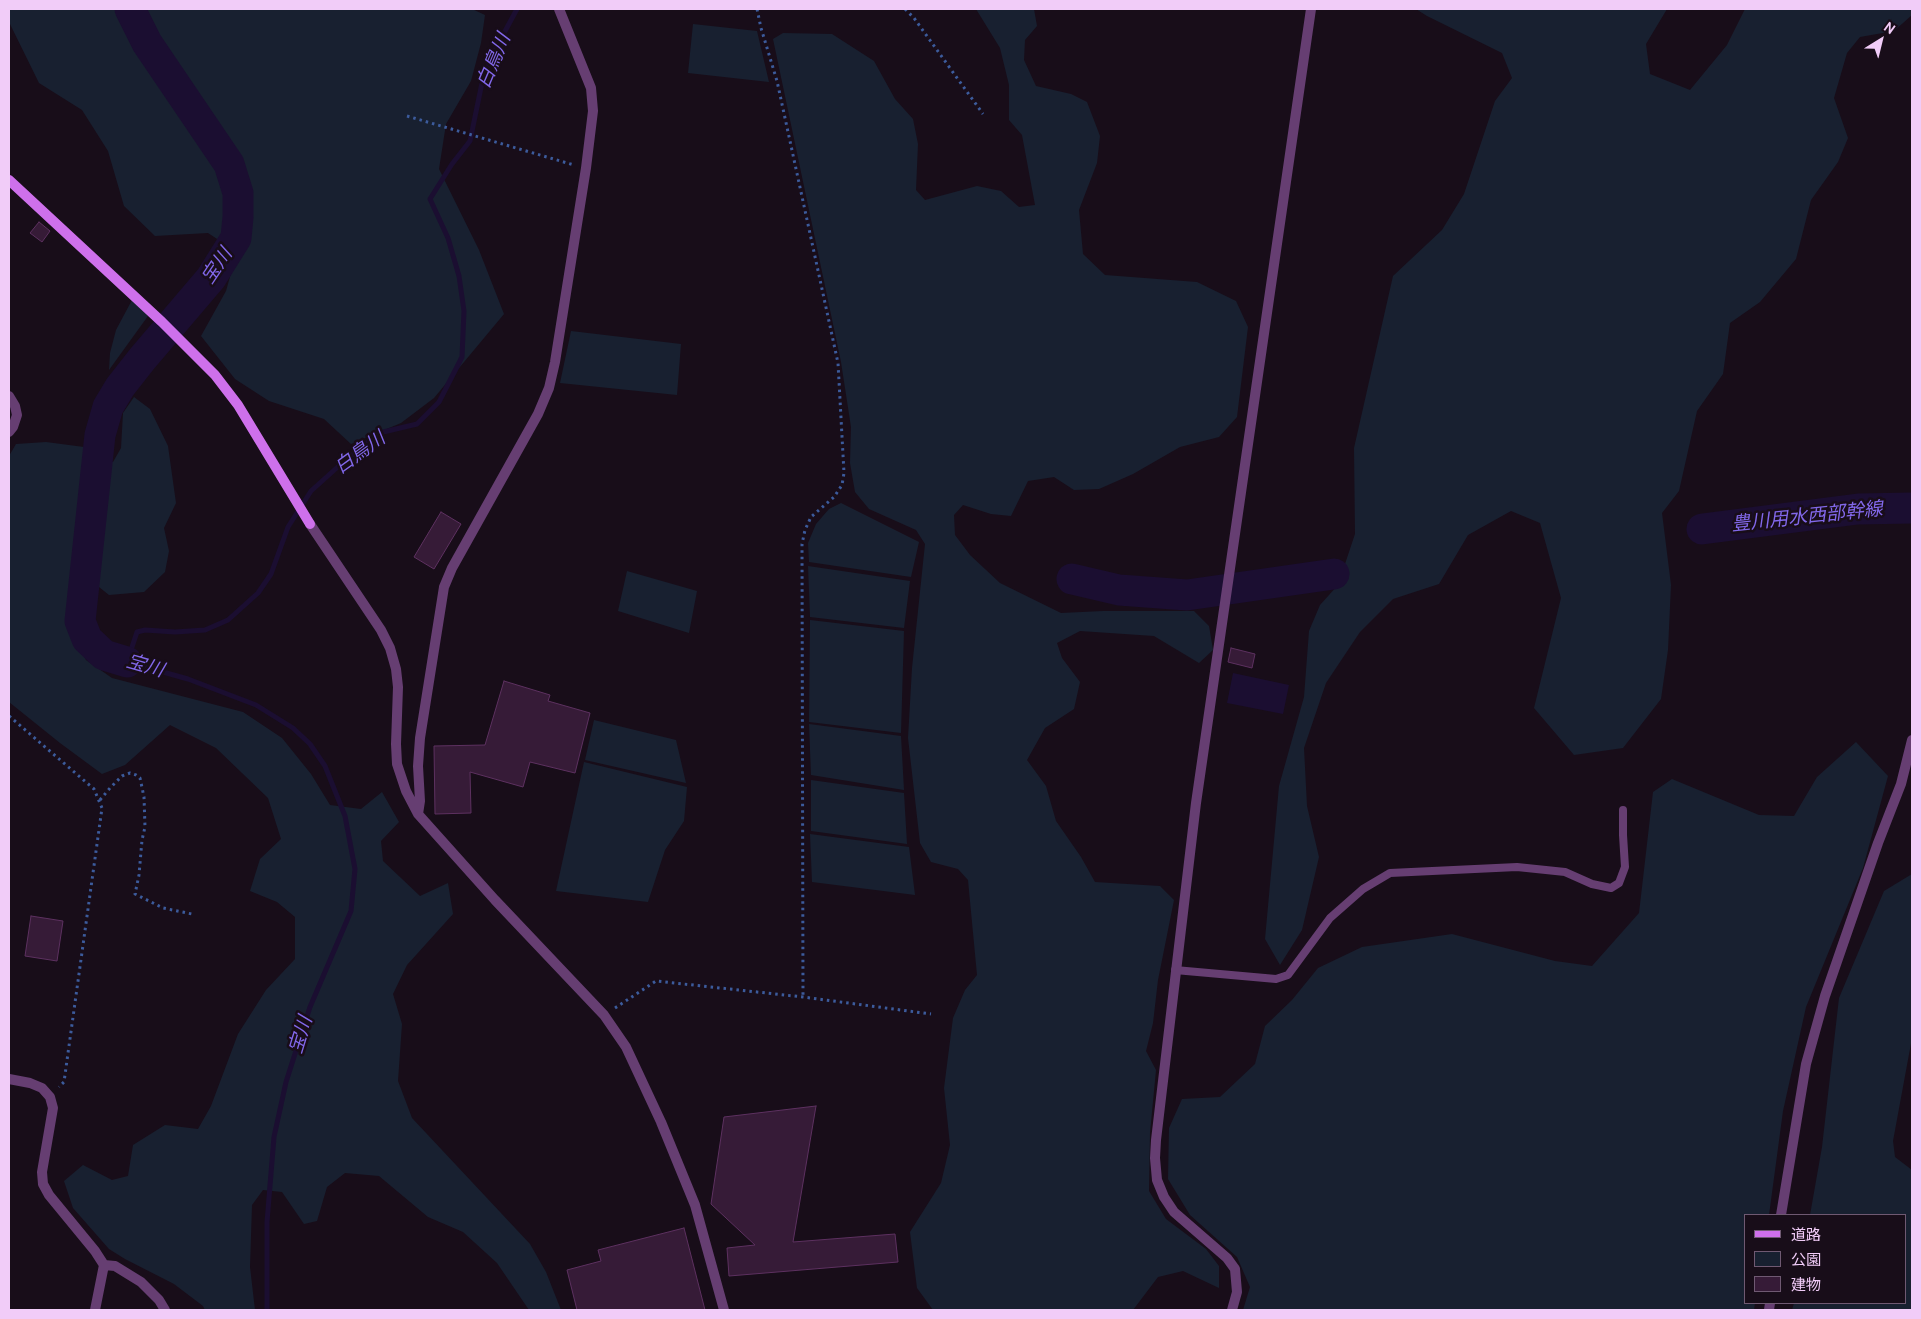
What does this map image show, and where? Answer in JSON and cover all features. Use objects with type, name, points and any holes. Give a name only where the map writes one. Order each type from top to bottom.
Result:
[{"type":"street","points":[[418,814],[420,800],[418,766],[420,738],[444,587],[452,568],[538,414],[549,388],[555,362],[586,168],[593,111],[591,88],[559,9]]},
{"type":"street","points":[[1232,1310],[1237,1292],[1235,1269],[1227,1258],[1174,1212],[1164,1197],[1157,1180],[1156,1140],[1196,804],[1311,9]]},
{"type":"street","points":[[9,180],[179,338],[214,375],[238,405],[296,504],[381,630],[390,648],[396,669],[398,687],[397,764],[406,791],[418,814],[489,893],[604,1015],[626,1047],[695,1205],[724,1310]]},
{"type":"street","points":[[9,396],[15,406],[17,415],[9,432]]},
{"type":"street","points":[[1781,1214],[1808,1056],[1825,996],[1878,843],[1901,784],[1912,740]]},
{"type":"street","points":[[9,1079],[30,1083],[42,1088],[50,1097],[53,1108],[42,1172],[42,1184],[96,1251],[104,1265],[95,1310]]},
{"type":"street","points":[[104,1265],[116,1266],[141,1282],[159,1300],[165,1310]]},
{"type":"lane","points":[[1175,970],[1276,979],[1288,975],[1330,918],[1363,889],[1390,873],[1517,867],[1565,872],[1592,884],[1611,888],[1620,883],[1625,867],[1622,835],[1623,810]]},
{"type":"path","points":[[757,9],[777,80],[838,364],[844,473],[842,485],[834,497],[811,517],[802,544],[803,997]]},
{"type":"path","points":[[905,9],[914,18],[983,114]]},
{"type":"path","points":[[407,116],[586,168]]},
{"type":"path","points":[[9,716],[83,778],[94,789],[102,808],[64,1082],[50,1097]]},
{"type":"path","points":[[100,801],[122,776],[136,774],[140,778],[144,796],[146,827],[142,840],[139,875],[135,894],[163,908],[192,914]]},
{"type":"path","points":[[604,1015],[656,981],[803,997],[930,1014]]},
{"type":"green space","points":[[9,9],[472,9],[485,15],[481,43],[471,81],[446,124],[439,169],[479,250],[504,314],[434,398],[401,423],[351,444],[324,419],[269,401],[235,379],[201,336],[226,291],[237,252],[208,233],[155,236],[124,206],[108,151],[82,110],[39,83],[9,22]]},
{"type":"green space","points":[[976,9],[1034,9],[1037,26],[1025,40],[1024,60],[1036,86],[1071,94],[1087,102],[1100,136],[1097,163],[1079,210],[1083,254],[1105,275],[1197,282],[1236,301],[1248,327],[1237,417],[1219,437],[1180,447],[1133,474],[1099,489],[1074,490],[1054,477],[1028,481],[1011,516],[991,514],[963,505],[954,515],[955,535],[970,555],[1000,583],[1061,613],[1194,611],[1209,626],[1213,650],[1199,663],[1154,636],[1080,631],[1057,643],[1062,658],[1080,682],[1074,709],[1045,728],[1027,760],[1046,786],[1056,821],[1081,857],[1095,882],[1160,886],[1174,900],[1158,980],[1153,1023],[1146,1051],[1156,1070],[1150,1133],[1149,1191],[1166,1219],[1206,1249],[1219,1266],[1219,1288],[1183,1271],[1158,1277],[1133,1310],[933,1310],[917,1288],[910,1232],[941,1183],[950,1145],[944,1088],[953,1018],[965,990],[977,975],[968,880],[958,869],[931,862],[920,843],[908,738],[912,668],[925,544],[916,530],[869,509],[855,492],[850,463],[851,427],[841,362],[773,39],[783,33],[832,34],[874,61],[895,99],[913,119],[918,144],[916,190],[925,200],[977,186],[1001,191],[1019,207],[1035,205],[1022,135],[1009,120],[1009,85],[1000,48]]},
{"type":"green space","points":[[1416,9],[1667,9],[1646,44],[1650,74],[1690,90],[1727,45],[1745,9],[1912,9],[1912,15],[1894,31],[1860,37],[1847,53],[1834,98],[1848,138],[1838,162],[1811,200],[1796,259],[1760,302],[1730,323],[1723,374],[1697,411],[1679,491],[1662,513],[1671,585],[1668,650],[1661,699],[1623,748],[1574,755],[1534,708],[1561,598],[1540,523],[1511,511],[1468,535],[1439,584],[1393,599],[1360,632],[1326,683],[1304,748],[1307,806],[1319,857],[1302,930],[1280,965],[1265,939],[1279,786],[1304,697],[1309,631],[1320,605],[1338,585],[1355,534],[1354,448],[1393,276],[1442,230],[1464,194],[1495,101],[1512,78],[1502,53]]},
{"type":"green space","points":[[693,24],[757,31],[769,82],[688,73]]},
{"type":"green space","points":[[132,300],[148,316],[109,370],[110,353],[116,330]]},
{"type":"green space","points":[[571,331],[681,344],[677,395],[560,383]]},
{"type":"green space","points":[[134,397],[150,409],[168,446],[176,503],[164,528],[169,551],[165,572],[144,592],[109,595],[94,583],[71,589],[69,621],[86,660],[112,678],[243,712],[282,738],[311,774],[330,805],[361,809],[382,792],[399,822],[381,841],[383,861],[420,896],[448,883],[453,914],[407,965],[393,994],[402,1024],[398,1081],[412,1118],[530,1244],[546,1272],[561,1310],[529,1310],[497,1263],[463,1232],[428,1217],[379,1176],[345,1173],[327,1187],[317,1221],[304,1224],[282,1192],[263,1190],[252,1205],[250,1267],[255,1310],[205,1310],[203,1306],[174,1284],[109,1249],[73,1208],[64,1181],[83,1165],[112,1180],[128,1176],[133,1145],[165,1125],[198,1129],[211,1106],[238,1034],[266,990],[295,959],[295,917],[277,902],[250,891],[260,859],[281,839],[268,798],[216,748],[170,725],[125,765],[102,774],[9,702],[9,456],[16,444],[46,442],[84,447],[113,462],[121,448],[123,413]]},
{"type":"green space","points":[[841,503],[919,542],[911,577],[809,562],[808,543],[816,524],[829,509]]},
{"type":"green space","points":[[808,566],[910,581],[904,628],[810,617]]},
{"type":"green space","points":[[627,571],[697,591],[689,633],[618,611]]},
{"type":"green space","points":[[810,620],[904,631],[901,733],[809,722]]},
{"type":"green space","points":[[594,720],[676,740],[686,783],[585,760]]},
{"type":"green space","points":[[809,724],[901,736],[904,790],[811,775]]},
{"type":"green space","points":[[1856,742],[1888,776],[1863,868],[1806,1007],[1783,1111],[1769,1214],[1744,1214],[1744,1304],[1755,1304],[1754,1310],[1243,1310],[1250,1287],[1237,1257],[1190,1215],[1168,1179],[1169,1128],[1182,1099],[1220,1097],[1255,1064],[1265,1026],[1292,1000],[1318,968],[1362,947],[1452,934],[1555,961],[1592,966],[1639,913],[1653,792],[1672,779],[1759,815],[1794,816],[1817,777]]},
{"type":"green space","points":[[584,762],[687,787],[684,821],[665,850],[648,902],[556,891]]},
{"type":"green space","points":[[811,780],[904,793],[907,844],[811,831]]},
{"type":"green space","points":[[810,834],[909,847],[915,895],[812,882]]},
{"type":"green space","points":[[1912,874],[1912,1038],[1893,1141],[1895,1157],[1912,1170],[1912,1310],[1792,1310],[1794,1304],[1906,1304],[1906,1214],[1810,1214],[1822,1147],[1839,998],[1884,891]]},
{"type":"shaded area","points":[[1233,673],[1289,685],[1283,714],[1227,703]]},
{"type":"building","points":[[39,222],[50,231],[42,242],[30,233]]},
{"type":"building","points":[[441,512],[461,524],[434,569],[414,557]]},
{"type":"building","points":[[1231,648],[1255,654],[1252,668],[1228,662]]},
{"type":"building","points":[[504,681],[550,695],[548,701],[590,713],[575,773],[530,762],[523,787],[470,772],[471,813],[435,814],[434,746],[485,745]]},
{"type":"building","points":[[31,916],[63,921],[57,961],[25,956]]},
{"type":"building","points":[[816,1106],[793,1242],[895,1234],[898,1262],[729,1276],[727,1248],[755,1245],[711,1204],[724,1117]]},
{"type":"building","points":[[684,1228],[705,1310],[577,1310],[567,1270],[601,1261],[598,1250]]},
{"type":"waterway","name":"宝川","points":[[127,662],[104,655],[87,639],[80,621],[100,435],[108,407],[120,387],[211,278],[236,238],[238,217],[238,193],[229,164],[147,43],[130,9]]},
{"type":"waterway","name":"白鳥川","points":[[267,1310],[267,1222],[274,1137],[286,1082],[310,1007],[351,911],[355,869],[345,816],[325,766],[310,744],[293,728],[256,705],[188,679],[127,662],[137,632],[145,630],[175,632],[205,630],[228,620],[258,593],[271,574],[288,527],[311,491],[379,433],[417,424],[439,402],[462,357],[464,311],[459,276],[448,238],[430,199],[452,164],[470,141],[483,78],[497,46],[517,9]]},
{"type":"waterway","name":"豊川用水西部幹線","points":[[1702,529],[1858,509],[1912,508]]},
{"type":"waterway","name":"豊川用水西部幹線","points":[[1072,579],[1119,590],[1187,595],[1334,574]]}]
